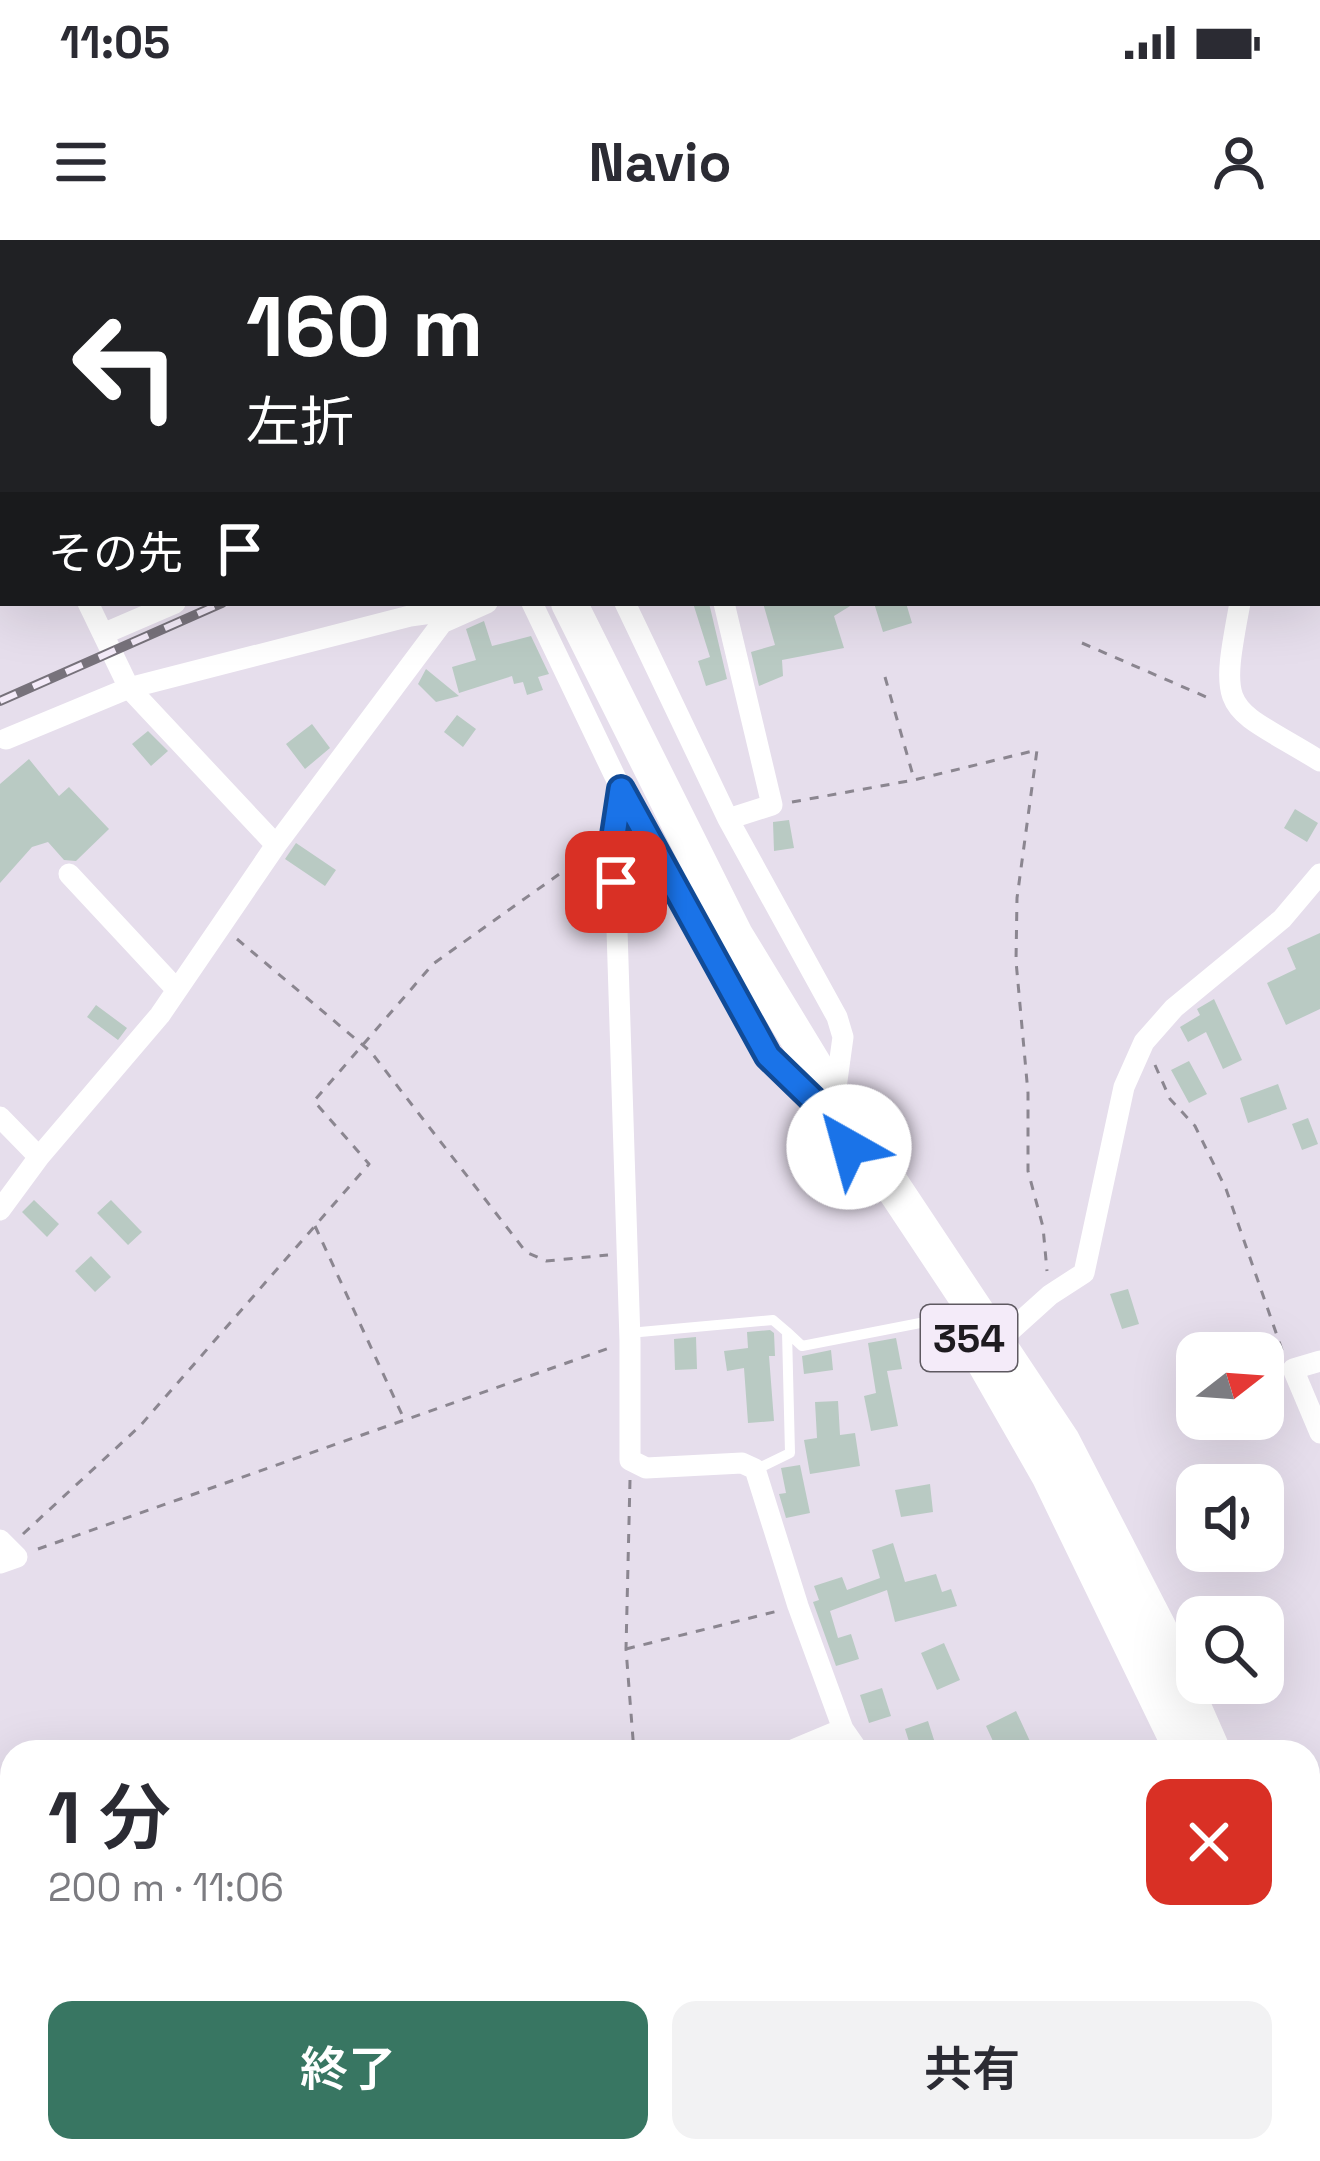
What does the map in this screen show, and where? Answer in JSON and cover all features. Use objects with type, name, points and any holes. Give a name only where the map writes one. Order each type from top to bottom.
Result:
[{"type":"highway","name":"354","points":[[570,606],[736,935],[832,1107],[956,1316],[990,1349],[1177,1740]]},
{"type":"highway","name":"354","points":[[832,1107],[990,1349],[1062,1441],[1159,1629],[1208,1740]]},
{"type":"street","points":[[89,606],[129,688],[276,845]]},
{"type":"street","points":[[103,634],[168,606]]},
{"type":"street","points":[[0,1210],[177,990],[395,682],[451,616],[479,606]]},
{"type":"street","points":[[533,606],[621,789],[768,1056],[832,1107],[843,1036],[837,1017],[728,819],[626,606]]},
{"type":"street","points":[[725,606],[772,805],[728,819]]},
{"type":"street","points":[[1239,606],[1227,672],[1230,697],[1240,712],[1320,761]]},
{"type":"street","points":[[6,739],[129,688],[410,616],[440,612],[451,616]]},
{"type":"street","points":[[621,789],[614,835],[630,1460],[646,1468],[742,1463],[755,1469],[797,1606],[842,1729],[851,1740]]},
{"type":"street","points":[[69,874],[177,990]]},
{"type":"street","points":[[990,1349],[1050,1294],[1084,1273],[1124,1088],[1144,1042],[1174,1008],[1282,919],[1320,874]]},
{"type":"street","points":[[0,1117],[39,1156]]},
{"type":"street","points":[[1320,1361],[1292,1369],[1320,1433]]},
{"type":"street","points":[[816,1740],[842,1729]]},
{"type":"lane","points":[[630,1337],[773,1320],[802,1346],[956,1316]]},
{"type":"lane","points":[[755,1469],[790,1453],[787,1332]]},
{"type":"path","points":[[1082,643],[1240,712]]},
{"type":"path","points":[[885,677],[914,780]]},
{"type":"path","points":[[772,805],[914,780],[1037,750],[1017,898],[1016,961],[1028,1094],[1028,1171],[1043,1227],[1050,1294]]},
{"type":"path","points":[[6,1552],[140,1426],[369,1164],[314,1101],[433,964],[614,835]]},
{"type":"path","points":[[223,927],[363,1045],[526,1252],[546,1261],[628,1253]]},
{"type":"path","points":[[1144,1042],[1171,1099],[1196,1126],[1226,1189],[1292,1369]]},
{"type":"path","points":[[314,1225],[405,1420]]},
{"type":"path","points":[[6,1552],[405,1420],[630,1337]]},
{"type":"path","points":[[630,1460],[626,1649],[633,1740]]},
{"type":"path","points":[[626,1649],[797,1606]]},
{"type":"building","points":[[694,606],[710,606],[727,679],[706,686],[698,661],[710,657]]},
{"type":"building","points":[[764,606],[850,606],[834,616],[844,648],[782,660],[783,676],[759,686],[751,652],[775,645]]},
{"type":"building","points":[[875,606],[907,606],[912,623],[883,632]]},
{"type":"building","points":[[484,621],[492,646],[531,636],[549,674],[538,677],[543,690],[527,695],[523,682],[514,684],[512,676],[459,693],[452,667],[476,660],[466,629]]},
{"type":"building","points":[[426,669],[459,696],[436,702],[418,684]]},
{"type":"building","points":[[457,715],[476,729],[463,747],[444,732]]},
{"type":"building","points":[[312,724],[330,748],[305,769],[286,744]]},
{"type":"building","points":[[148,731],[168,751],[151,766],[132,744]]},
{"type":"building","points":[[29,759],[59,796],[69,787],[109,829],[76,861],[64,860],[48,842],[32,847],[0,883],[0,784]]},
{"type":"building","points":[[1295,809],[1318,823],[1307,842],[1284,828]]},
{"type":"building","points":[[789,820],[794,848],[774,851],[773,822]]},
{"type":"building","points":[[296,843],[336,870],[325,886],[285,859]]},
{"type":"building","points":[[1320,933],[1320,1009],[1286,1025],[1267,983],[1296,969],[1287,948]]},
{"type":"building","points":[[1214,999],[1242,1060],[1223,1069],[1206,1032],[1188,1042],[1180,1027]]},
{"type":"building","points":[[96,1005],[127,1028],[118,1040],[87,1017]]},
{"type":"building","points":[[1189,1061],[1207,1094],[1189,1103],[1171,1070]]},
{"type":"building","points":[[1278,1084],[1287,1109],[1248,1123],[1240,1098]]},
{"type":"building","points":[[1308,1118],[1318,1144],[1302,1150],[1292,1124]]},
{"type":"building","points":[[34,1200],[59,1224],[47,1237],[22,1212]]},
{"type":"building","points":[[111,1200],[142,1232],[128,1245],[97,1213]]},
{"type":"building","points":[[91,1256],[111,1277],[95,1292],[75,1271]]},
{"type":"building","points":[[1128,1289],[1139,1324],[1122,1329],[1110,1294]]},
{"type":"building","points":[[747,1332],[774,1333],[775,1356],[769,1356],[774,1421],[748,1423],[744,1368],[727,1371],[724,1351],[748,1348]]},
{"type":"building","points":[[696,1337],[697,1369],[675,1370],[674,1339]]},
{"type":"building","points":[[896,1338],[902,1369],[887,1371],[898,1426],[871,1431],[864,1396],[876,1393],[868,1343]]},
{"type":"building","points":[[831,1350],[833,1370],[804,1374],[802,1356]]},
{"type":"building","points":[[838,1401],[840,1435],[855,1433],[860,1466],[810,1474],[804,1440],[817,1438],[815,1402]]},
{"type":"building","points":[[800,1465],[810,1513],[786,1518],[779,1494],[786,1493],[781,1468]]},
{"type":"building","points":[[930,1484],[933,1512],[901,1517],[895,1490]]},
{"type":"building","points":[[893,1543],[905,1582],[936,1574],[942,1592],[951,1589],[957,1606],[895,1622],[887,1590],[830,1611],[838,1638],[851,1634],[859,1659],[836,1666],[813,1602],[819,1600],[814,1586],[842,1577],[847,1590],[880,1578],[872,1550]]},
{"type":"building","points":[[944,1643],[960,1680],[937,1690],[921,1653]]},
{"type":"building","points":[[882,1688],[891,1716],[869,1723],[860,1695]]},
{"type":"building","points":[[1016,1711],[1029,1740],[992,1740],[986,1726]]},
{"type":"building","points":[[928,1721],[934,1740],[908,1740],[905,1729]]},
{"type":"railway","points":[[0,701],[215,606]]},
{"type":"route","points":[[616,882],[614,835],[621,789],[768,1056],[830,1116],[849,1147]]}]
